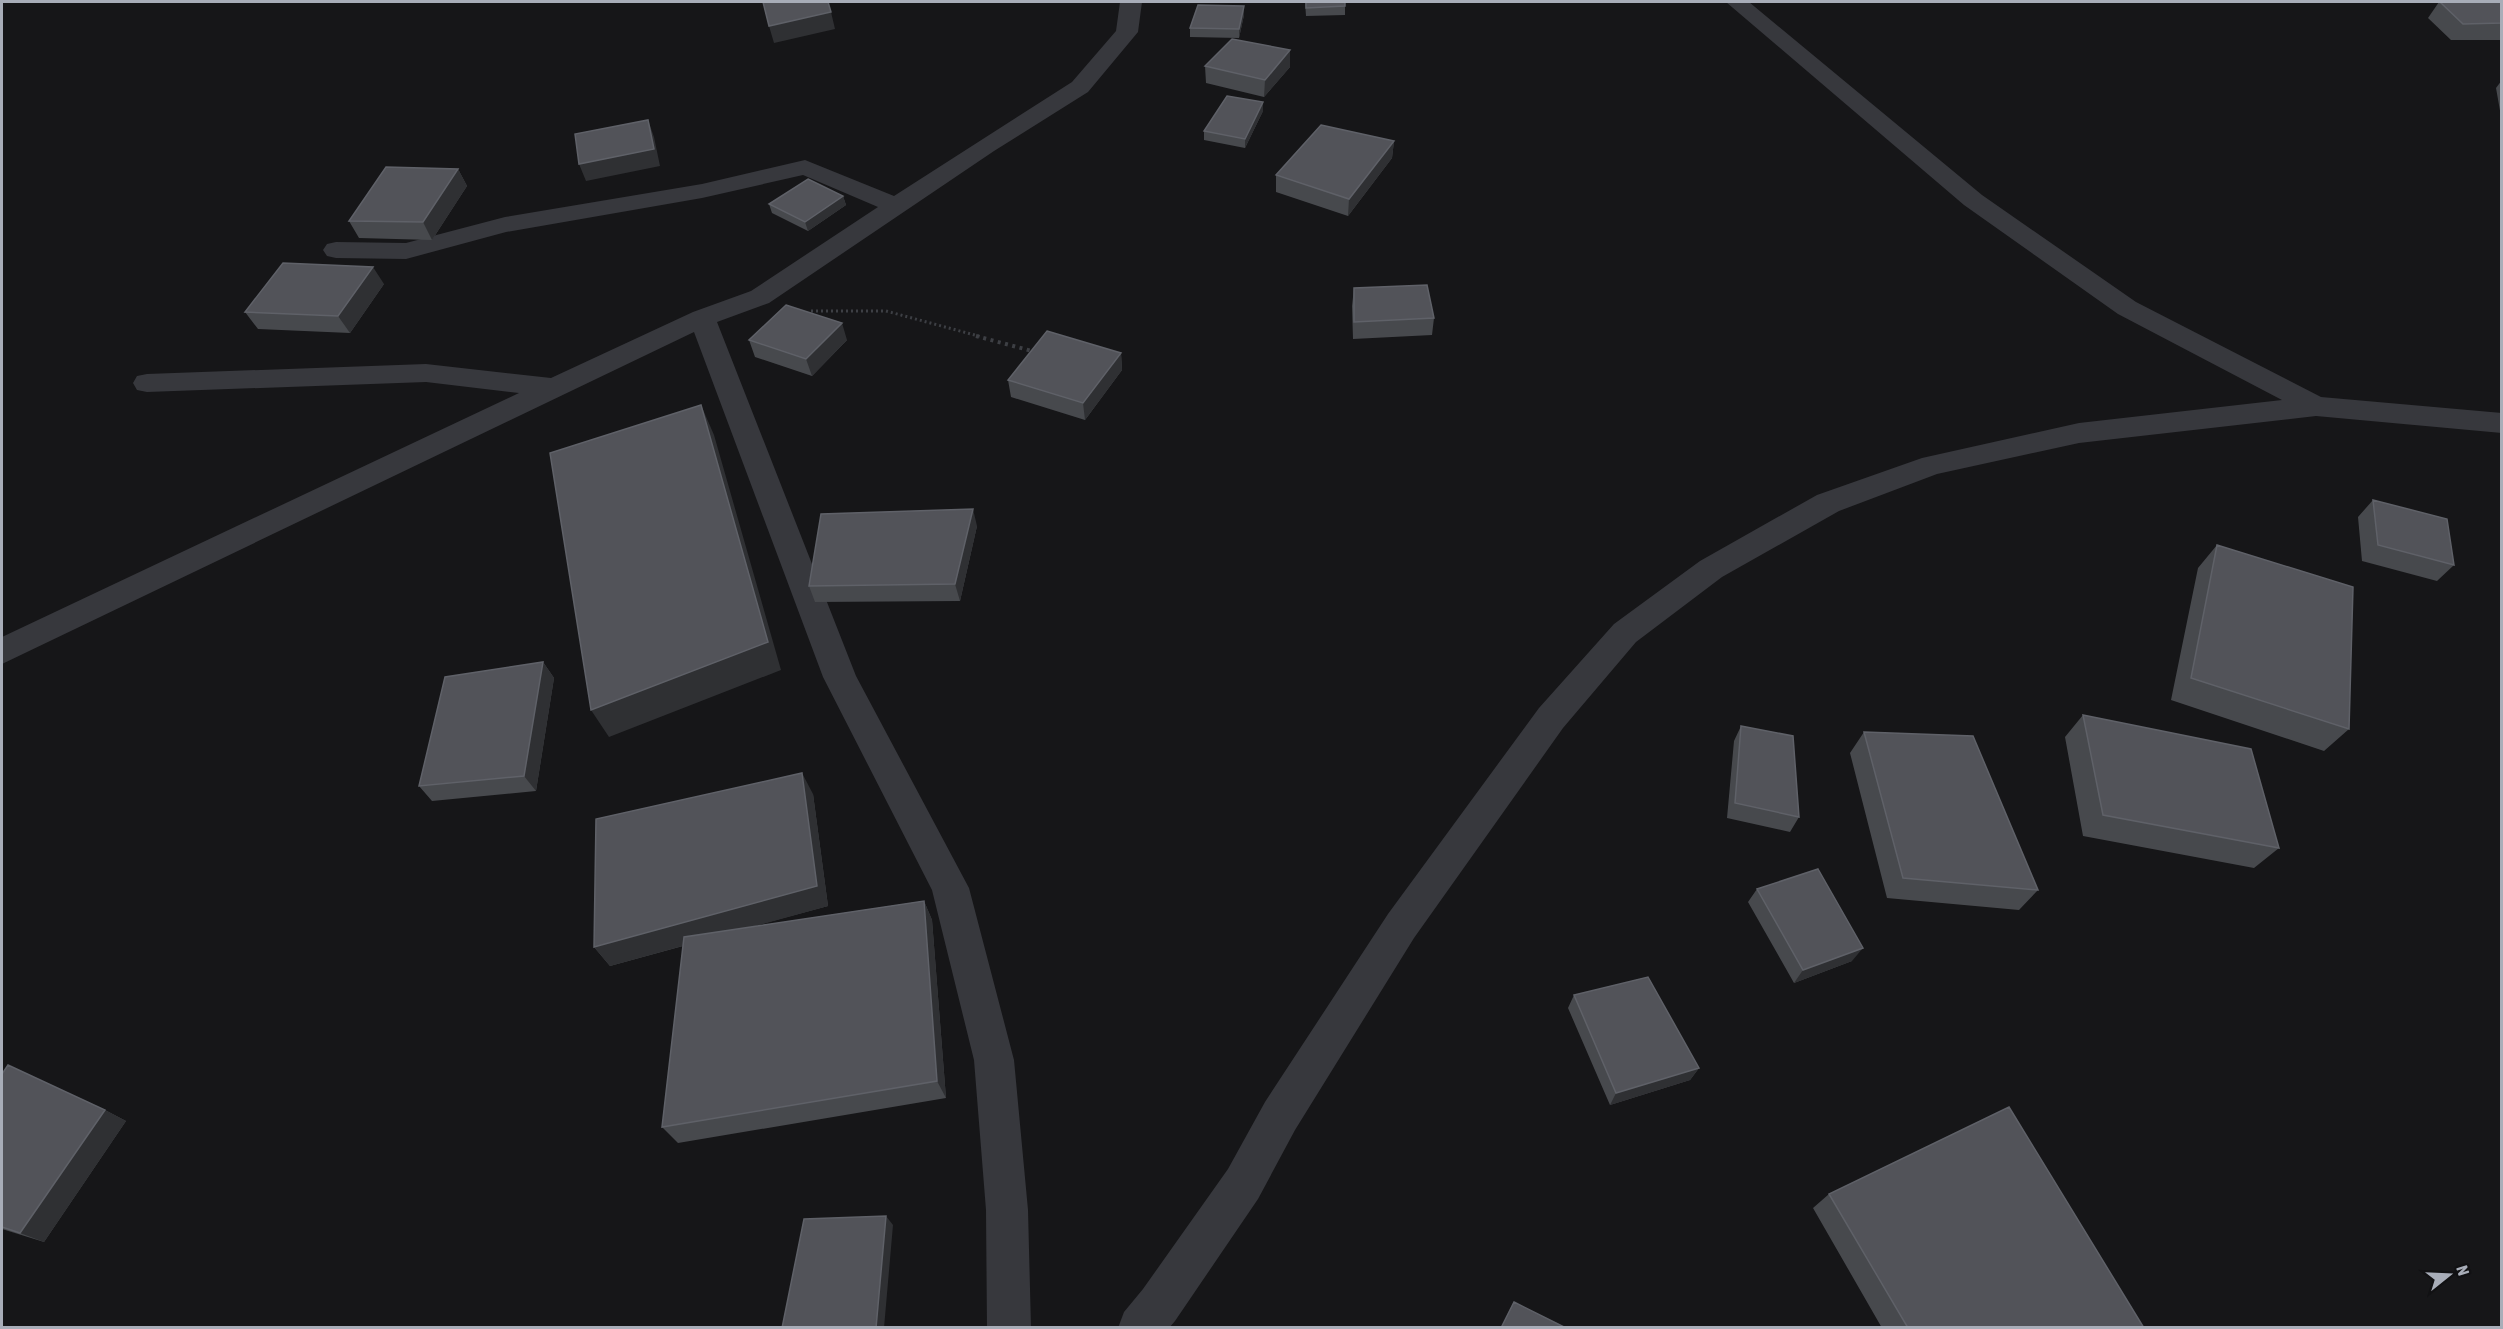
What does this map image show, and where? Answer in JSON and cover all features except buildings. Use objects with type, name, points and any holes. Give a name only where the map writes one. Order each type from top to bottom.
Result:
[{"type":"street","points":[[2,651],[702,318],[760,297],[1080,87],[1127,32],[1131,2]]},
{"type":"street","points":[[1737,2],[1972,200],[2117,302],[2316,406]]},
{"type":"street","points":[[336,250],[406,251],[506,225],[702,191],[805,167],[896,206]]},
{"type":"street","points":[[702,318],[840,677],[950,888],[994,1060],[1007,1210],[1009,1328]]},
{"type":"street","points":[[147,383],[426,373],[553,388]]},
{"type":"street","points":[[1140,1328],[1159,1305],[1243,1185],[1280,1116],[1401,926],[1551,718],[1625,633],[1711,569],[1828,503],[1932,465],[2079,434],[2316,406],[2502,423]]},
{"type":"path","points":[[760,297],[812,311],[886,311],[1032,351]]}]
